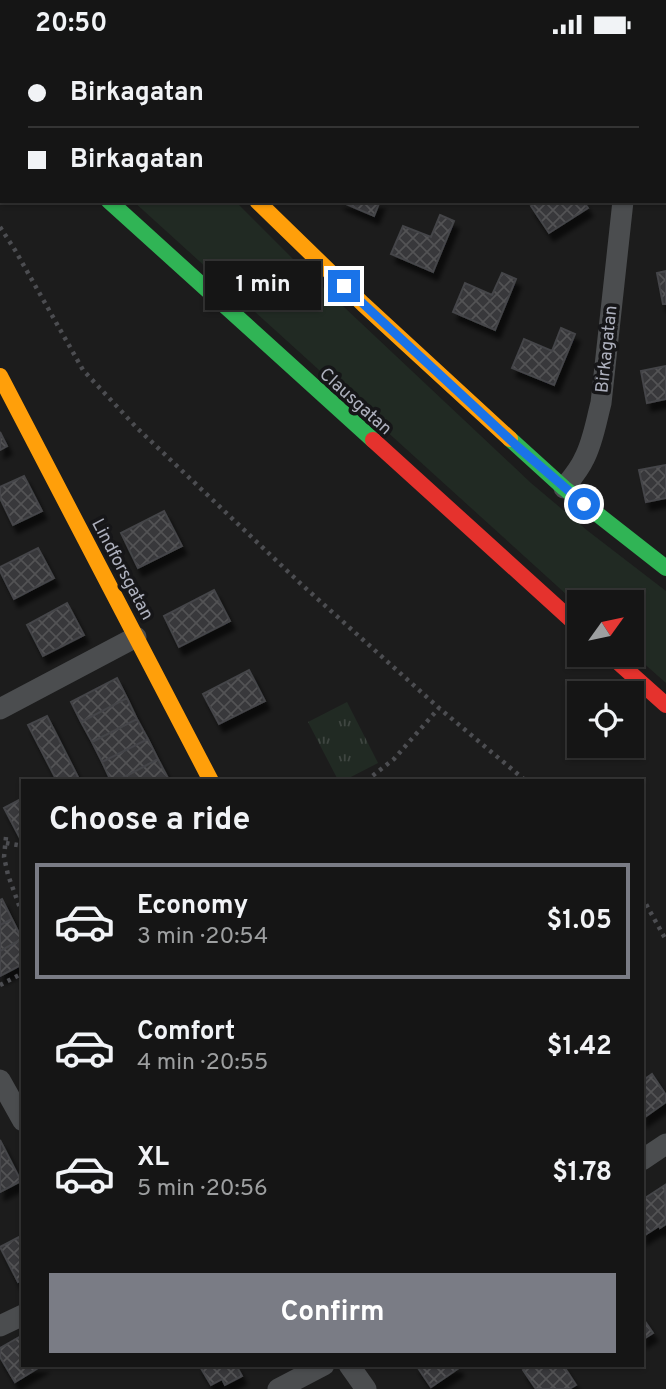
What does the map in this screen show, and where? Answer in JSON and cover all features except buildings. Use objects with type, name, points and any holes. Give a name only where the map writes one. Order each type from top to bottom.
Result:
[{"type":"street","name":"Clausgatan","points":[[111,203],[567,616]]},
{"type":"street","points":[[259,203],[363,304],[564,488],[666,568]]},
{"type":"street","name":"Birkagatan","points":[[564,488],[586,457],[601,403],[623,203]]},
{"type":"street","name":"Lindforsgatan","points":[[0,376],[210,779]]},
{"type":"street","points":[[0,709],[136,637]]},
{"type":"street","points":[[623,667],[666,705]]},
{"type":"street","points":[[0,1080],[21,1117]]},
{"type":"street","points":[[644,1159],[666,1144]]},
{"type":"street","points":[[0,1326],[21,1316]]},
{"type":"street","points":[[278,1389],[320,1367]]},
{"type":"street","points":[[350,1367],[366,1389]]},
{"type":"path","points":[[0,227],[83,370],[135,427],[439,709],[524,779]]},
{"type":"path","points":[[369,779],[394,759],[439,709]]},
{"type":"path","points":[[21,845],[6,840],[4,857],[21,911]]},
{"type":"path","points":[[644,901],[666,940]]},
{"type":"path","points":[[0,985],[21,974]]},
{"type":"green space","points":[[135,203],[237,203],[531,483],[666,591],[666,683],[644,664],[644,590],[567,590],[567,595]]},
{"type":"green space","points":[[347,702],[378,763],[347,779],[337,779],[308,722]]},
{"type":"traffic: fast","points":[[111,203],[373,440]]},
{"type":"traffic: fast","points":[[510,439],[564,488],[666,568]]},
{"type":"traffic: slow","points":[[259,203],[363,304],[510,439]]},
{"type":"traffic: slow","points":[[0,376],[210,779]]},
{"type":"traffic: jam","points":[[373,440],[567,616]]},
{"type":"traffic: jam","points":[[623,667],[666,705]]},
{"type":"route","points":[[344,286],[518,447],[584,504]]}]
